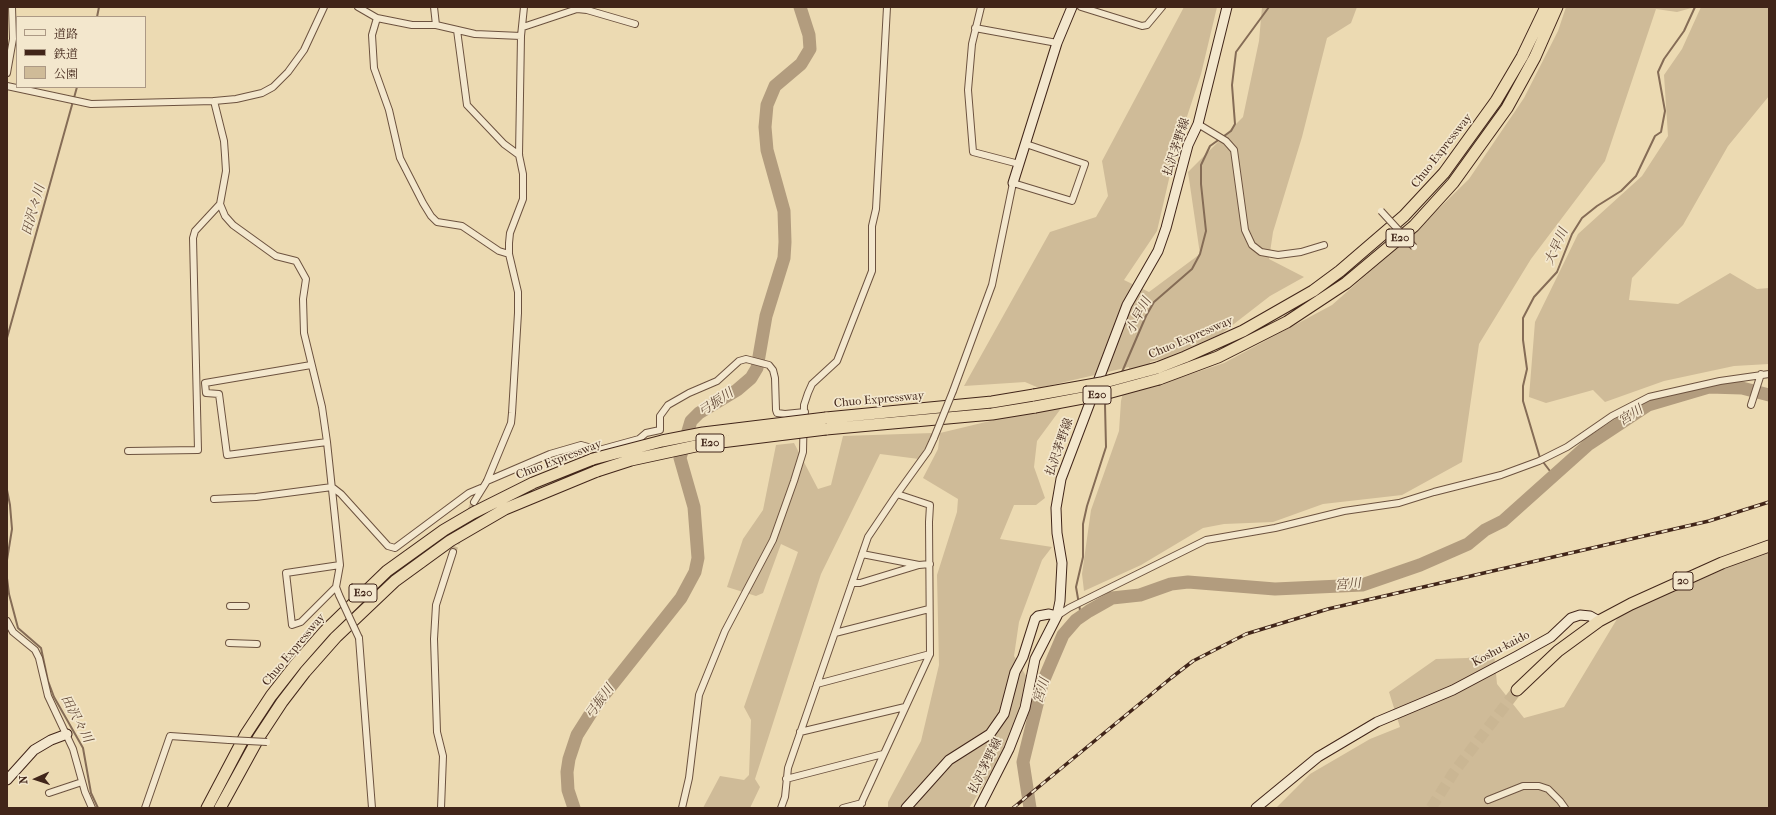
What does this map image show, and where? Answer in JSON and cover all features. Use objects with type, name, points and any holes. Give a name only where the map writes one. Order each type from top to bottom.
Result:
[{"type":"highway","name":"Chuo Expressway","points":[[207,808],[246,734],[275,691],[325,631],[387,571],[444,530],[473,513],[533,483],[593,459],[662,440],[703,433],[992,414],[1034,401],[1157,368],[1243,331],[1300,299],[1340,271],[1404,216],[1444,173],[1496,101],[1522,58],[1546,7]]},
{"type":"highway","name":"Chuo Expressway","points":[[1034,401],[1072,401],[1159,379],[1218,357],[1286,322],[1346,283],[1414,226],[1453,182],[1506,108],[1536,57],[1557,7]]},
{"type":"highway","name":"Chuo Expressway","points":[[220,808],[259,737],[282,702],[305,672],[336,637],[390,586],[422,559],[477,524],[540,493],[597,471],[659,453],[826,424]]},
{"type":"highway","name":"20","points":[[1517,690],[1558,651],[1599,621],[1631,604],[1715,566],[1769,546]]},
{"type":"street","points":[[7,73],[13,39],[12,7]]},
{"type":"street","points":[[17,88],[91,104],[214,101],[236,99],[262,93],[273,87],[288,72],[304,50],[324,7]]},
{"type":"street","points":[[358,7],[377,18],[412,25],[436,25],[475,34],[521,36]]},
{"type":"street","points":[[434,7],[436,25]]},
{"type":"street","points":[[474,502],[481,488],[487,481],[510,423],[512,413],[518,292],[509,254],[510,233],[523,199],[523,174],[519,155],[521,36],[524,7]]},
{"type":"street","points":[[682,808],[689,778],[699,694],[725,631],[775,533],[803,452],[804,405],[812,384],[837,361],[872,271],[872,226],[876,209],[887,7]]},
{"type":"street","points":[[981,7],[972,44],[968,90],[974,152],[1019,164]]},
{"type":"street","points":[[781,808],[785,797],[786,779],[800,732],[868,537],[928,451],[953,391],[992,285],[1019,164],[1057,44],[1072,7]]},
{"type":"street","points":[[1081,7],[1142,26],[1147,25],[1162,7]]},
{"type":"street","name":"払沢茅野線","points":[[979,808],[1009,749],[1025,708],[1035,658],[1057,616],[1060,601],[1062,563],[1057,533],[1056,508],[1061,479],[1127,305],[1158,251],[1166,228],[1188,145],[1198,124],[1227,7]]},
{"type":"street","points":[[523,27],[577,9],[587,10],[635,24]]},
{"type":"street","points":[[377,18],[372,35],[374,68],[389,110],[400,158],[423,203],[431,216],[438,222],[462,226],[499,250],[509,254]]},
{"type":"street","points":[[975,28],[1057,44]]},
{"type":"street","points":[[458,30],[467,105],[504,144],[519,155]]},
{"type":"street","points":[[214,101],[226,155],[226,171],[220,204],[224,216],[233,225],[276,256],[296,261],[306,279],[303,318],[311,364],[322,406],[327,442],[340,565],[336,587],[359,638],[372,808]]},
{"type":"street","points":[[1198,124],[1226,141],[1234,150],[1246,230],[1252,245],[1261,252],[1278,255],[1301,252],[1324,245]]},
{"type":"street","points":[[1014,183],[1072,201],[1085,164],[1026,144]]},
{"type":"street","points":[[128,451],[198,450],[193,238],[195,231],[220,204]]},
{"type":"street","points":[[1381,211],[1416,249]]},
{"type":"street","points":[[487,481],[550,454],[581,445],[599,450],[639,439],[646,433],[660,430],[660,416],[668,405],[689,393],[717,381],[739,361],[746,359],[769,365],[773,370],[775,378],[777,413],[785,414],[804,412]]},
{"type":"street","points":[[311,364],[205,383],[206,394],[219,394],[227,455],[327,442]]},
{"type":"street","points":[[1751,405],[1761,374]]},
{"type":"street","points":[[906,808],[949,760],[990,734],[1004,714],[1015,672],[1023,657],[1035,619],[1038,616],[1049,614],[1057,616],[1206,540],[1275,528],[1344,511],[1399,503],[1434,492],[1501,475],[1539,461],[1567,447],[1612,416],[1649,397],[1682,388],[1761,374],[1769,374]]},
{"type":"street","points":[[214,499],[256,497],[332,487],[341,494],[388,546],[395,548],[469,493],[481,488]]},
{"type":"street","points":[[843,808],[860,805],[930,654],[930,505],[897,494]]},
{"type":"street","points":[[441,808],[443,756],[437,732],[434,639],[435,612],[437,595],[453,552]]},
{"type":"street","points":[[862,554],[919,565]]},
{"type":"street","points":[[852,583],[860,583],[919,565],[930,564]]},
{"type":"street","points":[[336,587],[301,622],[292,625],[286,573],[340,565]]},
{"type":"street","points":[[230,606],[246,606]]},
{"type":"street","points":[[835,633],[929,609]]},
{"type":"street","name":"Koshu-kaido","points":[[1256,808],[1318,757],[1377,722],[1453,690],[1517,656],[1550,637],[1571,618],[1580,615],[1590,616],[1599,621]]},
{"type":"street","points":[[7,621],[13,632],[35,650],[39,658],[48,696],[73,749],[82,782],[92,808]]},
{"type":"street","points":[[229,643],[257,644]]},
{"type":"street","points":[[817,684],[930,654]]},
{"type":"street","points":[[800,732],[906,707]]},
{"type":"street","points":[[7,780],[34,750],[51,740],[67,734]]},
{"type":"street","points":[[145,808],[170,736],[267,742]]},
{"type":"street","points":[[786,779],[884,754]]},
{"type":"street","points":[[49,793],[82,782]]},
{"type":"street","points":[[1488,800],[1523,786],[1539,786],[1548,789],[1565,808]]},
{"type":"green space","points":[[1184,7],[1217,7],[1201,74],[1175,153],[1157,231],[1124,280],[1149,292],[1200,254],[1188,172],[1243,117],[1259,41],[1262,7],[1357,7],[1351,23],[1327,38],[1302,137],[1273,232],[1269,259],[1304,277],[1270,296],[1221,334],[1165,358],[1150,362],[1155,386],[1224,363],[1332,305],[1418,229],[1469,179],[1524,98],[1558,31],[1566,7],[1695,7],[1677,12],[1656,9],[1605,161],[1531,259],[1479,344],[1462,462],[1402,495],[1323,504],[1273,522],[1224,524],[1203,528],[1141,565],[1084,591],[1082,574],[1091,510],[1119,431],[1121,401],[1129,367],[1039,388],[1025,382],[964,386],[1050,232],[1096,217],[1108,196],[1102,161]]},
{"type":"green space","points":[[1701,7],[1769,7],[1769,96],[1728,146],[1683,225],[1632,278],[1629,300],[1678,304],[1730,273],[1757,289],[1769,288],[1769,364],[1734,366],[1664,381],[1605,402],[1593,390],[1546,403],[1529,397],[1535,322],[1578,234],[1642,176],[1668,136],[1664,75],[1682,49]]},
{"type":"green space","points":[[1065,403],[1037,441],[1034,467],[1045,498],[1036,505],[1014,505],[1000,539],[1052,547],[1042,560],[1019,622],[1014,656],[1028,679],[1006,750],[969,808],[888,808],[888,802],[921,741],[939,665],[937,575],[957,512],[958,499],[923,478],[938,449],[940,433]]},
{"type":"green space","points":[[933,433],[919,459],[880,454],[821,574],[755,779],[760,787],[750,808],[703,808],[720,776],[744,780],[749,775],[751,720],[744,707],[798,552],[781,544],[763,593],[756,596],[727,587],[743,539],[763,510],[776,445],[794,443],[818,489],[831,485],[843,436]]},
{"type":"green space","points":[[1769,550],[1769,808],[1276,808],[1310,774],[1370,739],[1400,727],[1389,692],[1436,659],[1467,658],[1494,653],[1497,684],[1524,718],[1564,707],[1620,614]]},
{"type":"waterway","name":"田沢々川","points":[[97,16],[99,7]]},
{"type":"waterway","name":"弓振川","points":[[574,808],[568,790],[567,772],[569,759],[577,735],[596,705],[681,598],[695,572],[698,558],[694,507],[680,458],[691,421],[699,413],[737,390],[751,378],[757,368],[766,316],[784,258],[785,242],[784,211],[767,150],[765,127],[767,105],[775,86],[801,64],[810,49],[809,35],[800,7]]},
{"type":"waterway","name":"小早川","points":[[1122,372],[1146,316],[1154,302],[1192,269],[1200,254],[1206,231],[1201,184],[1201,165],[1210,146],[1231,131],[1235,124],[1232,85],[1236,52],[1269,7]]},
{"type":"waterway","name":"大早川","points":[[1553,475],[1540,458],[1523,401],[1523,386],[1527,369],[1523,340],[1523,318],[1534,297],[1557,272],[1572,234],[1582,218],[1597,206],[1621,191],[1636,176],[1655,136],[1661,132],[1665,111],[1658,72],[1664,59],[1684,31],[1695,7]]},
{"type":"waterway","name":"田沢々川","points":[[7,338],[77,88]]},
{"type":"waterway","name":"宮川","points":[[1030,808],[1023,762],[1042,684],[1063,635],[1076,620],[1112,598],[1140,595],[1171,584],[1188,582],[1275,589],[1362,585],[1420,565],[1468,544],[1485,530],[1503,521],[1589,444],[1648,405],[1709,387],[1742,388],[1769,395]]},
{"type":"waterway","name":"小早川","points":[[1081,616],[1076,587],[1083,557],[1083,524],[1087,506],[1106,447],[1105,405],[1110,396]]},
{"type":"waterway","name":"田沢々川","points":[[7,490],[12,529],[7,560]]},
{"type":"waterway","name":"田沢々川","points":[[7,578],[9,594],[18,628],[41,648],[48,681],[54,697],[83,748],[91,793],[98,808]]},
{"type":"tunnel","points":[[453,552],[474,502]]},
{"type":"tunnel","points":[[1431,808],[1454,772],[1517,690]]},
{"type":"railway","points":[[1013,808],[1193,661],[1246,634],[1328,609],[1709,521],[1769,502]]}]
